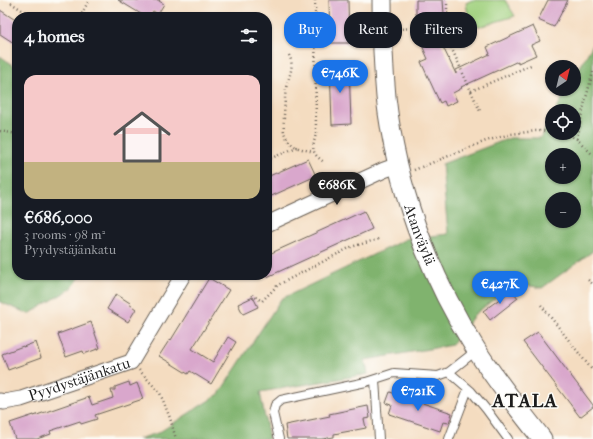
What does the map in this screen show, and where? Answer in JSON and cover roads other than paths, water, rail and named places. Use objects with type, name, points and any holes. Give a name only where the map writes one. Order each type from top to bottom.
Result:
[{"type":"street","name":"Atanväylä","points":[[382,0],[382,55],[386,98],[393,142],[404,165],[411,210],[422,244],[445,296],[477,350],[491,372],[542,439]]},
{"type":"street","points":[[272,222],[384,170],[404,165]]},
{"type":"street","name":"Pyydystäjänkatu","points":[[0,401],[4,402],[21,399],[130,362],[180,280]]},
{"type":"lane","points":[[280,439],[273,413],[275,405],[281,400],[375,380],[394,374],[438,376],[449,372],[477,350]]},
{"type":"lane","points":[[449,372],[468,389],[486,409],[508,439]]},
{"type":"lane","points":[[375,380],[379,439]]},
{"type":"lane","points":[[449,439],[468,389]]},
{"type":"district","name":"ATALA","points":[[525,400]]}]
